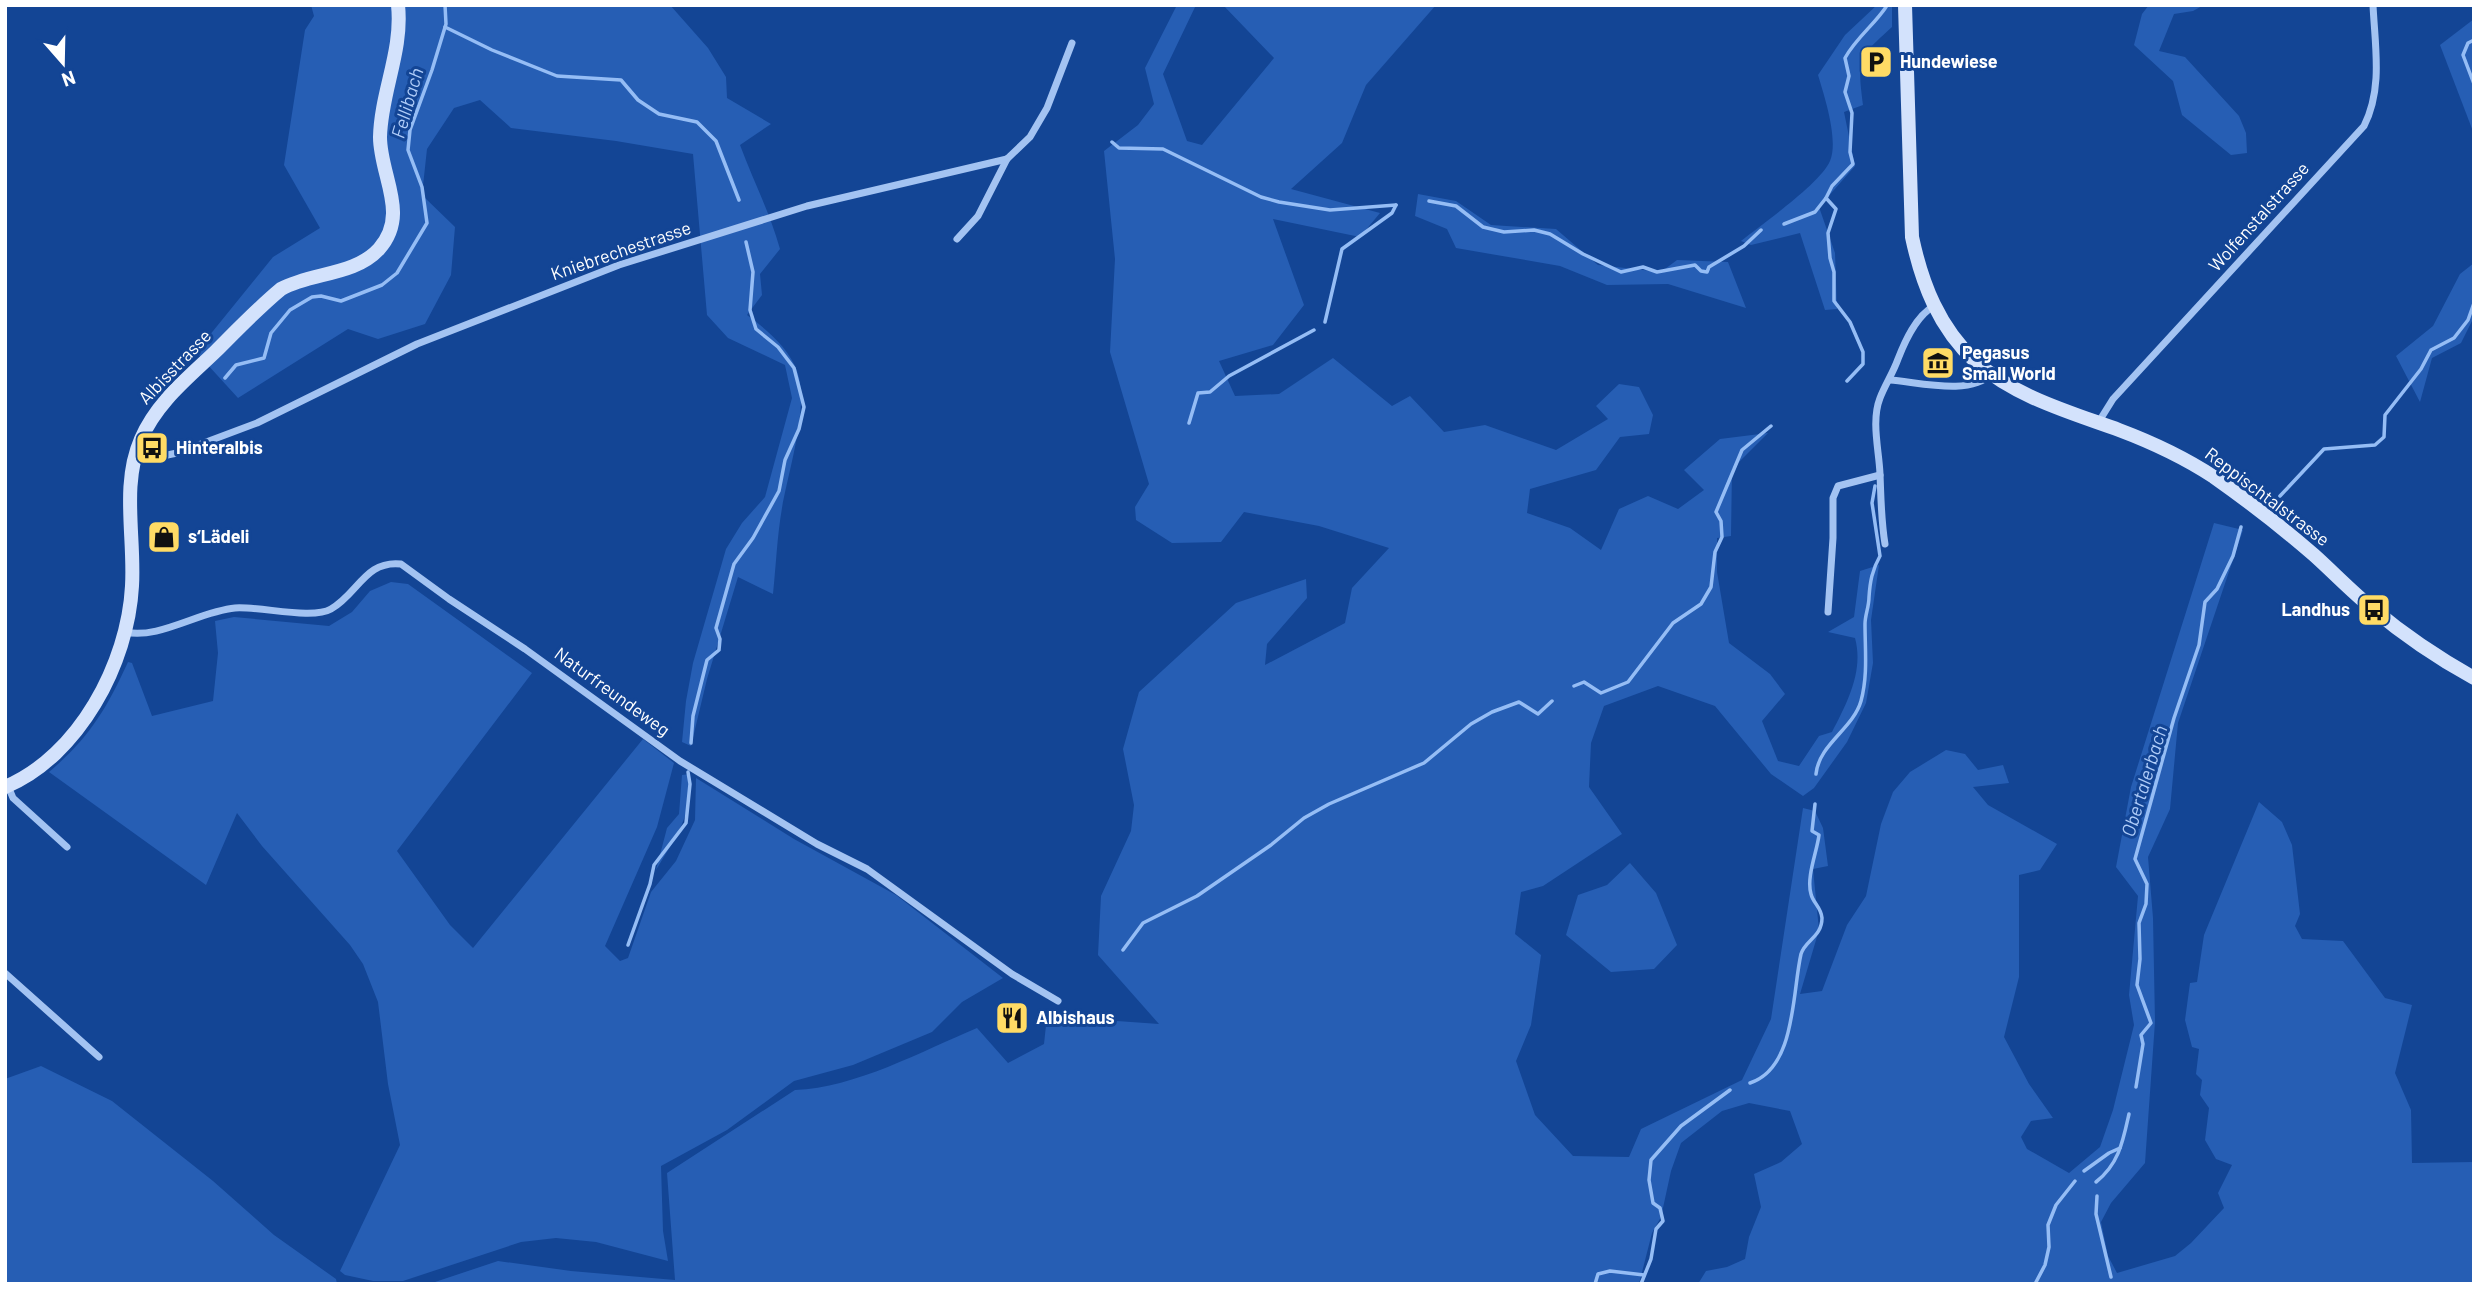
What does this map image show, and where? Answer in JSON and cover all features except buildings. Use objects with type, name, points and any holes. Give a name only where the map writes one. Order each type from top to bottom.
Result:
[{"type":"main road","name":"Albisstrasse","points":[[7,787],[39,766],[79,726],[108,678],[125,632],[132,586],[131,487],[135,454],[150,421],[164,402],[271,297],[293,282],[356,266],[379,249],[391,228],[394,208],[392,191],[380,144],[382,115],[398,46],[398,5]]},
{"type":"main road","name":"Reppischtalstrasse","points":[[1905,5],[1912,237],[1918,264],[1934,306],[1958,343],[1991,374],[2037,400],[2154,445],[2212,476],[2313,554],[2374,610],[2435,655],[2474,678]]},
{"type":"street","name":"Wolfenstalstrasse","points":[[2098,423],[2113,399],[2364,126],[2373,109],[2377,90],[2372,5]]},
{"type":"street","points":[[957,239],[978,216],[1007,159],[1030,137],[1047,108],[1072,43]]},
{"type":"street","name":"Kniebrechestrasse","points":[[135,454],[153,458],[177,453],[257,423],[417,344],[619,265],[807,206],[1007,159]]},
{"type":"street","points":[[1885,544],[1880,516],[1876,430],[1879,400],[1903,345],[1922,314],[1934,306]]},
{"type":"street","points":[[1890,380],[1969,387],[1980,384],[1991,374]]},
{"type":"street","points":[[1828,612],[1833,538],[1832,498],[1838,486],[1880,475]]},
{"type":"street","name":"Naturfreundeweg","points":[[125,632],[138,634],[158,630],[206,613],[234,608],[322,613],[340,603],[380,565],[401,564],[680,761],[817,844],[867,869],[1012,975],[1058,1001]]},
{"type":"street","points":[[7,787],[13,797],[67,847]]},
{"type":"street","points":[[5,973],[99,1057]]},
{"type":"shaded area","points":[[311,5],[670,5],[708,48],[726,77],[727,98],[771,124],[740,145],[780,249],[760,274],[762,295],[747,315],[776,340],[793,363],[800,385],[800,420],[780,519],[773,594],[738,577],[707,679],[691,746],[682,742],[686,701],[693,663],[726,549],[742,523],[765,497],[792,398],[785,365],[728,338],[707,315],[693,154],[511,128],[480,100],[454,108],[427,149],[422,195],[455,227],[451,275],[425,324],[378,339],[348,329],[238,398],[196,352],[273,257],[320,228],[284,165],[305,30],[314,16]]},
{"type":"shaded area","points":[[1177,5],[1196,5],[1163,74],[1187,141],[1202,145],[1274,58],[1223,5],[1436,5],[1366,85],[1342,143],[1291,189],[1380,213],[1360,237],[1273,219],[1304,305],[1273,345],[1219,361],[1235,396],[1279,394],[1333,358],[1392,406],[1410,396],[1444,432],[1485,425],[1556,450],[1608,419],[1596,406],[1619,384],[1639,387],[1653,415],[1649,434],[1620,437],[1596,470],[1530,489],[1527,513],[1570,528],[1601,550],[1619,509],[1648,496],[1678,509],[1704,490],[1684,470],[1720,439],[1768,433],[1732,469],[1731,536],[1717,538],[1717,572],[1729,643],[1770,674],[1785,694],[1762,721],[1778,761],[1799,766],[1819,736],[1832,732],[1856,675],[1857,650],[1855,638],[1828,632],[1854,617],[1860,571],[1879,565],[1871,620],[1873,663],[1866,703],[1847,742],[1814,788],[1803,796],[1771,774],[1715,706],[1658,686],[1604,706],[1591,743],[1589,787],[1622,834],[1543,886],[1521,892],[1515,934],[1541,955],[1531,1025],[1516,1061],[1535,1115],[1573,1156],[1629,1157],[1641,1129],[1742,1080],[1771,1019],[1803,808],[1815,811],[1823,828],[1828,866],[1813,869],[1819,930],[1800,994],[1822,991],[1847,925],[1866,896],[1881,824],[1893,792],[1910,772],[1946,750],[1965,754],[1978,770],[2003,765],[2009,783],[1973,787],[1988,805],[2057,844],[2040,870],[2019,875],[2019,977],[2004,1037],[2029,1084],[2053,1118],[2031,1121],[2021,1137],[2027,1149],[2069,1173],[2100,1147],[2113,1110],[2134,1025],[2129,995],[2138,896],[2116,867],[2131,787],[2214,523],[2243,530],[2178,723],[2170,809],[2148,857],[2153,918],[2155,1022],[2145,1163],[2111,1203],[2101,1222],[2108,1256],[2117,1273],[2175,1256],[2224,1208],[2218,1193],[2232,1165],[2216,1159],[2205,1140],[2209,1108],[2200,1095],[2202,1080],[2196,1074],[2199,1049],[2192,1047],[2185,1020],[2190,983],[2197,982],[2204,935],[2259,802],[2282,822],[2292,845],[2300,914],[2295,926],[2302,939],[2343,941],[2385,998],[2412,1005],[2395,1073],[2411,1110],[2412,1163],[2474,1162],[2474,1284],[1698,1284],[1706,1271],[1727,1267],[1745,1259],[1749,1237],[1761,1207],[1754,1174],[1781,1162],[1802,1144],[1790,1111],[1749,1103],[1722,1111],[1681,1143],[1671,1171],[1661,1217],[1652,1233],[1639,1284],[429,1284],[498,1261],[571,1271],[675,1280],[667,1173],[795,1090],[818,1088],[864,1076],[977,1028],[1008,1063],[1044,1044],[1047,1016],[1159,1024],[1098,955],[1101,896],[1131,831],[1134,805],[1123,749],[1139,692],[1236,603],[1306,579],[1307,598],[1267,644],[1265,665],[1345,623],[1352,588],[1389,548],[1319,526],[1244,512],[1221,542],[1172,543],[1136,520],[1135,507],[1149,484],[1110,352],[1115,259],[1104,151],[1138,125],[1154,104],[1145,68]]},
{"type":"shaded area","points":[[1877,5],[1892,5],[1892,27],[1872,46],[1863,60],[1860,77],[1863,105],[1844,112],[1855,166],[1819,207],[1835,253],[1837,309],[1825,310],[1800,233],[1751,245],[1741,241],[1803,192],[1830,161],[1832,130],[1818,75],[1845,35]]},
{"type":"shaded area","points":[[2149,5],[2204,5],[2193,11],[2174,14],[2159,51],[2185,57],[2239,116],[2246,133],[2247,153],[2231,155],[2182,115],[2173,81],[2134,45],[2142,14]]},
{"type":"shaded area","points":[[2474,19],[2474,134],[2440,45]]},
{"type":"shaded area","points":[[1418,194],[1456,201],[1491,225],[1556,229],[1598,265],[1661,272],[1677,260],[1728,262],[1746,308],[1668,284],[1607,285],[1560,266],[1456,248],[1447,229],[1415,216]]},
{"type":"shaded area","points":[[2474,263],[2474,317],[2461,343],[2432,358],[2420,402],[2396,356],[2433,326],[2460,274]]},
{"type":"shaded area","points":[[391,582],[408,584],[532,673],[397,851],[450,925],[473,948],[643,739],[674,763],[657,827],[605,946],[620,961],[628,958],[651,892],[676,861],[695,820],[696,778],[794,839],[896,895],[1003,978],[962,1002],[932,1032],[853,1065],[794,1081],[727,1130],[661,1166],[663,1231],[668,1261],[596,1242],[556,1238],[521,1242],[403,1281],[373,1281],[345,1275],[340,1271],[400,1145],[388,1084],[378,1002],[363,964],[350,945],[262,846],[237,813],[206,885],[49,772],[86,735],[112,695],[128,662],[132,663],[152,716],[213,701],[218,653],[215,621],[234,617],[329,626],[352,612],[370,591]]},
{"type":"shaded area","points":[[690,774],[686,814],[677,836],[656,870],[667,828],[679,814],[682,775]]},
{"type":"shaded area","points":[[1630,863],[1656,893],[1677,945],[1654,969],[1611,972],[1566,935],[1578,895],[1607,885]]},
{"type":"shaded area","points":[[41,1066],[112,1101],[213,1181],[274,1235],[336,1279],[337,1284],[5,1284],[5,1079]]},
{"type":"waterway","name":"Fellibach","points":[[225,378],[236,365],[264,358],[271,333],[290,310],[312,297],[321,296],[341,301],[382,285],[397,273],[427,223],[422,187],[408,150],[410,130],[446,24],[445,5]]},
{"type":"waterway","points":[[1847,381],[1863,364],[1863,352],[1850,322],[1834,301],[1834,272],[1828,233],[1836,209],[1826,198],[1832,186],[1853,164],[1850,152],[1852,113],[1845,92],[1849,76],[1845,58],[1886,7]]},
{"type":"waterway","points":[[445,27],[492,50],[557,76],[621,80],[638,100],[659,114],[697,122],[716,141],[739,200]]},
{"type":"waterway","points":[[2474,40],[2468,43],[2463,55],[2474,84]]},
{"type":"waterway","points":[[1112,142],[1119,148],[1163,149],[1261,197],[1279,202],[1330,210],[1396,205]]},
{"type":"waterway","points":[[1784,224],[1815,212],[1826,198]]},
{"type":"waterway","points":[[1429,201],[1456,206],[1483,227],[1504,232],[1534,230],[1550,234],[1621,272],[1643,267],[1657,272],[1695,265],[1701,271],[1707,272],[1709,267],[1744,246],[1761,230]]},
{"type":"waterway","points":[[1325,322],[1342,249],[1392,213],[1396,205]]},
{"type":"waterway","points":[[691,743],[693,716],[707,660],[719,650],[720,639],[716,628],[734,564],[753,538],[779,491],[785,460],[799,429],[804,407],[794,368],[778,347],[756,329],[750,310],[753,272],[746,242]]},
{"type":"waterway","name":"Obertalerbach","points":[[2280,496],[2324,449],[2375,445],[2384,437],[2385,415],[2421,369],[2431,350],[2454,338],[2468,320],[2474,303]]},
{"type":"waterway","points":[[1189,423],[1198,393],[1210,392],[1229,376],[1314,330]]},
{"type":"waterway","points":[[1574,686],[1584,682],[1601,693],[1628,682],[1673,623],[1701,604],[1711,587],[1715,552],[1722,537],[1721,521],[1716,512],[1742,450],[1771,426]]},
{"type":"waterway","points":[[1816,774],[1823,754],[1857,711],[1865,682],[1865,621],[1872,576],[1880,556],[1872,503],[1875,486]]},
{"type":"waterway","name":"Obertalerbach","points":[[2136,1087],[2143,1044],[2141,1035],[2151,1023],[2137,985],[2140,959],[2139,923],[2146,904],[2147,884],[2135,859],[2174,718],[2199,645],[2205,602],[2217,589],[2233,556],[2241,527]]},
{"type":"waterway","points":[[1123,950],[1143,923],[1197,896],[1271,845],[1304,818],[1329,804],[1424,763],[1471,724],[1492,712],[1519,702],[1538,714],[1552,701]]},
{"type":"waterway","points":[[628,945],[654,865],[686,823],[690,784],[688,772]]},
{"type":"waterway","points":[[1750,1083],[1765,1075],[1784,1046],[1801,954],[1821,924],[1821,914],[1810,887],[1819,835],[1812,831],[1815,804]]},
{"type":"waterway","points":[[1641,1284],[1651,1259],[1656,1229],[1663,1221],[1660,1208],[1653,1203],[1649,1180],[1651,1160],[1681,1126],[1730,1090]]},
{"type":"waterway","points":[[2096,1182],[2115,1160],[2129,1114]]},
{"type":"waterway","points":[[2084,1171],[2120,1148]]},
{"type":"waterway","points":[[2035,1284],[2045,1265],[2049,1247],[2048,1225],[2056,1205],[2075,1181]]},
{"type":"waterway","points":[[2097,1196],[2096,1214],[2111,1277]]},
{"type":"waterway","points":[[1595,1284],[1598,1274],[1610,1271],[1644,1275]]},
{"type":"place","name":"Hundewiese","points":[[1876,62]]},
{"type":"place","name":"Pegasus Small World","points":[[1938,363]]},
{"type":"place","name":"Hinteralbis","points":[[152,448]]},
{"type":"place","name":"s‘Lädeli","points":[[164,537]]},
{"type":"place","name":"Landhus","points":[[2374,610]]},
{"type":"place","name":"Albishaus","points":[[1012,1018]]}]
